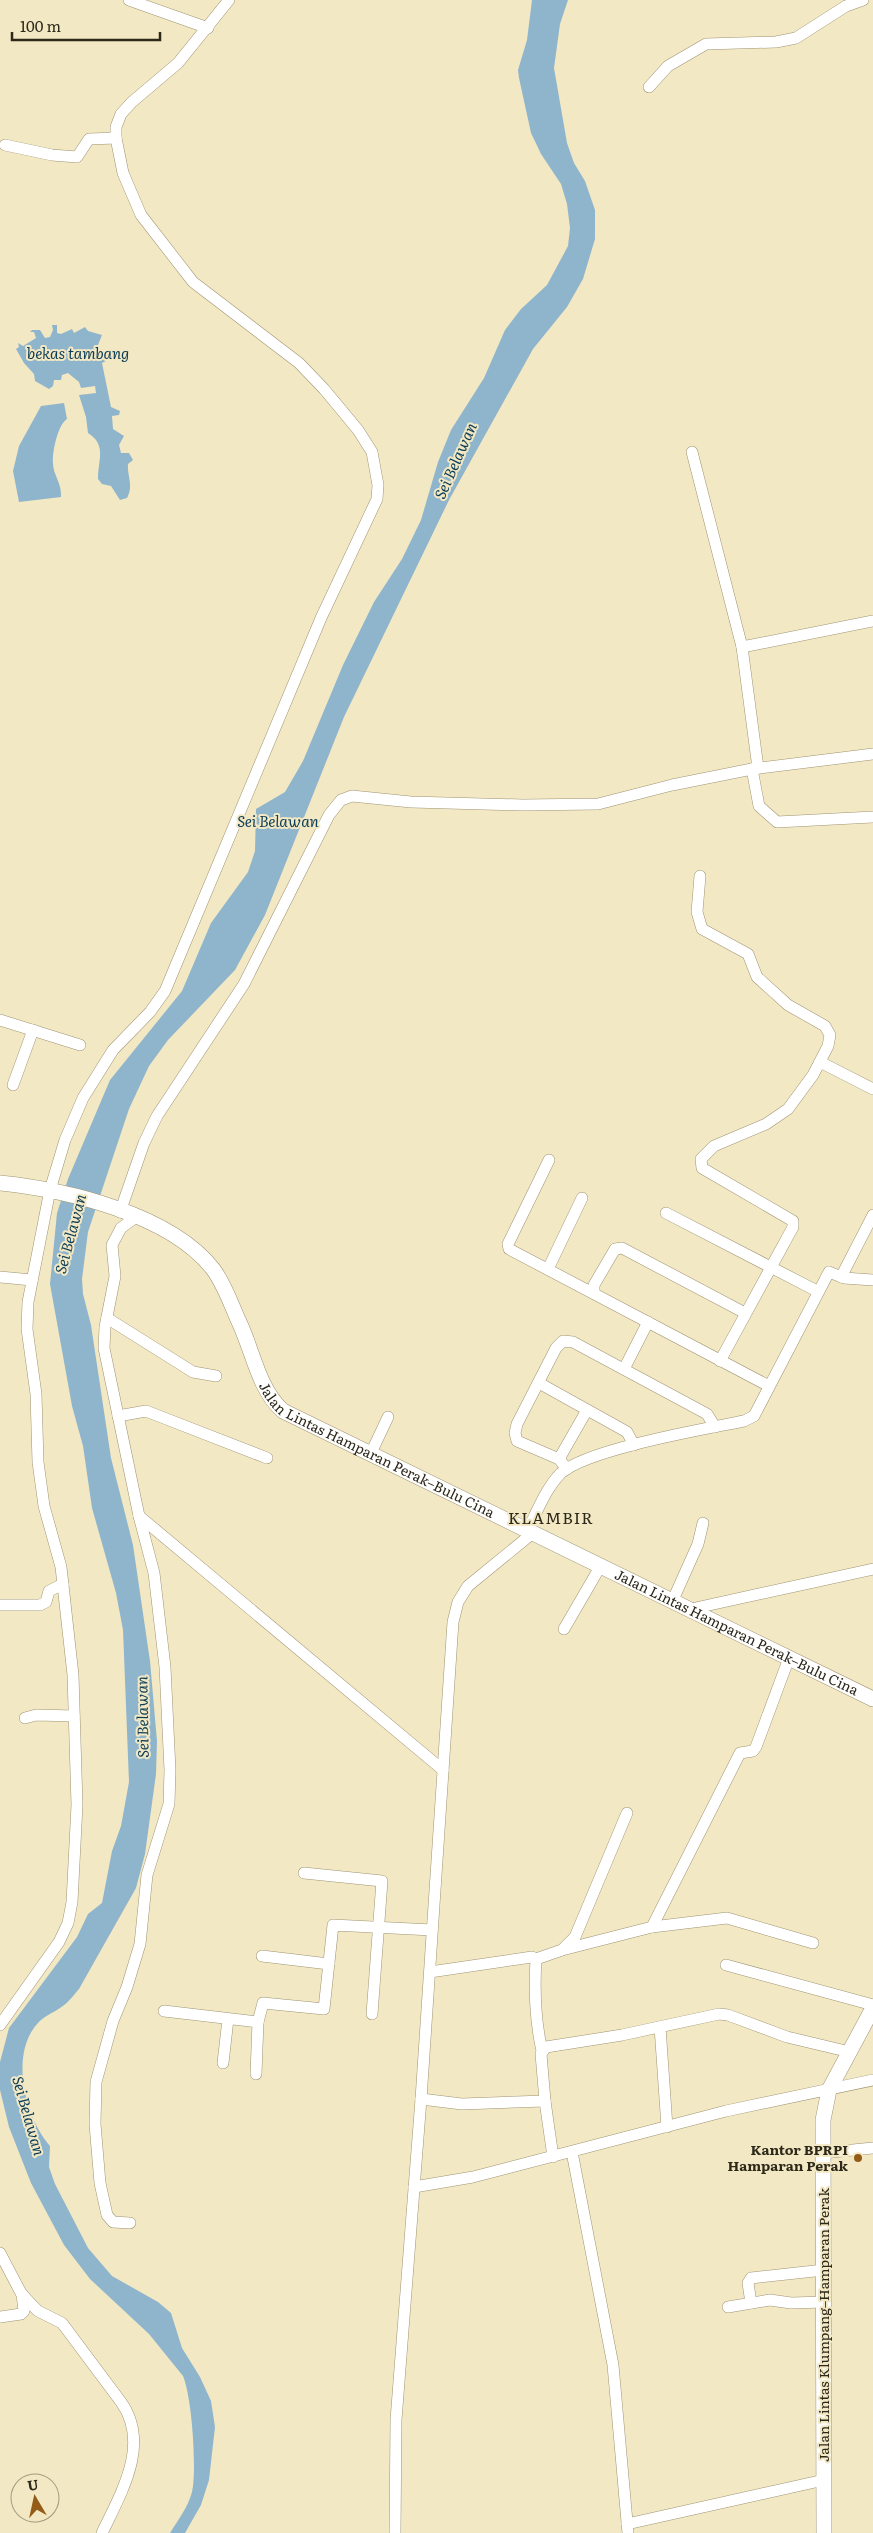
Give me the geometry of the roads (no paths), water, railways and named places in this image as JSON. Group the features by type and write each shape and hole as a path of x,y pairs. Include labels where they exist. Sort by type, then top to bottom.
{"main road":[{"path":"0,1182 52,1190"},
{"name":"Jalan Lintas Hamparan Perak–Bulu Cina","path":"52,1190 116,1210 177,1238 213,1270 242,1330 266,1389 283,1411 531,1530 600,1567 672,1602 691,1609 873,1699"},
{"name":"Jalan Lintas Klumpang–Hamparan Perak","path":"824,2533 823,2120 829,2090 873,2006"}],"street":[{"path":"128,0 208,28"},
{"path":"0,2025 59,1942 70,1918 77,1805 73,1675 63,1584 57,1551 44,1506 38,1462 36,1394 26,1322 32,1280 52,1190 65,1140 83,1098 113,1050 150,1012 165,991 321,618 377,499 378,485 369,445 324,388 282,349 203,291 156,237 140,215 123,173 116,138 116,126 121,114 132,102 178,63 229,0"},
{"path":"648,87 668,66 706,44 776,42 796,38 846,6 863,0"},
{"path":"5,145 52,155 77,157 89,139 116,138"},
{"path":"692,452 742,647 759,806 778,822 873,817"},
{"path":"742,647 873,621"},
{"path":"116,1210 157,1116 244,984 329,815 341,800 352,796 430,802 598,804 672,785 755,769 873,754"},
{"path":"700,876 697,912 702,929 748,954 757,977 788,1005 826,1026 830,1035 828,1046 820,1062 802,1093 788,1109 766,1124 714,1146 704,1154 700,1162 702,1168 793,1221 793,1227 720,1361"},
{"path":"0,1020 80,1046"},
{"path":"13,1085 33,1030"},
{"path":"820,1062 873,1089"},
{"path":"550,1160 508,1247 769,1386"},
{"path":"548,1268 582,1198"},
{"path":"666,1213 817,1291"},
{"path":"841,1277 873,1215"},
{"path":"130,2223 113,2222 107,2215 100,2183 94,2101 102,2056 112,2021 134,1968 141,1934 146,1875 169,1804 167,1697 161,1614 154,1573 139,1516 104,1348 107,1318 115,1276 112,1245 121,1228 136,1218"},
{"path":"594,1292 594,1285 615,1249 622,1248 745,1312"},
{"path":"395,2533 396,2420 421,2099 453,1622 458,1602 474,1580 531,1530 552,1484 567,1469 634,1445 744,1421 754,1416 828,1272 841,1277 873,1280"},
{"path":"0,1277 32,1280"},
{"path":"107,1318 193,1372 216,1376"},
{"path":"624,1369 648,1322"},
{"path":"567,1469 559,1459 517,1441 516,1437 517,1424 556,1348 563,1340 573,1342 707,1414 712,1418 715,1427"},
{"path":"539,1383 627,1432 634,1445"},
{"path":"559,1459 587,1410"},
{"path":"118,1416 146,1411 267,1458"},
{"path":"371,1453 388,1417"},
{"path":"139,1516 443,1770"},
{"path":"672,1602 698,1544 703,1524"},
{"path":"564,1629 600,1567"},
{"path":"691,1609 873,1569"},
{"path":"0,1605 40,1606 46,1602 49,1591 63,1584"},
{"path":"652,1927 740,1753 755,1750 789,1658"},
{"path":"25,1718 36,1715 74,1716"},
{"path":"562,1950 578,1932 627,1813"},
{"path":"304,1873 382,1880 380,1927 372,2014"},
{"path":"430,1972 532,1957 536,1959 562,1950 652,1927 727,1918 813,1943"},
{"path":"256,2074 258,2022 263,2003 325,2009 333,1925 432,1930"},
{"path":"262,1956 329,1964"},
{"path":"536,1959 534,1998 536,2027 542,2051 545,2101 553,2157"},
{"path":"726,1965 873,2006"},
{"path":"164,2011 258,2022"},
{"path":"542,2051 546,2047 723,2014 787,2037 850,2052"},
{"path":"223,2063 228,2019"},
{"path":"660,2027 667,2127"},
{"path":"414,2187 472,2177 726,2111 873,2080"},
{"path":"421,2099 462,2104 545,2101"},
{"path":"824,2153 873,2148"},
{"path":"572,2152 613,2365 627,2528 824,2480"},
{"path":"0,2253 21,2293 38,2311 55,2318 65,2328 129,2415 134,2436 132,2465 102,2533"},
{"path":"751,2303 748,2283 751,2278 824,2270"},
{"path":"0,2317 21,2314 24,2311 21,2293"},
{"path":"728,2307 770,2300 791,2303 824,2302"}],"water":[{"name":"Sei Belawan","path":"532,0 568,0 560,24 554,68 567,143 574,163 585,181 595,210 595,239 583,279 567,307 533,349 449,500 344,717 265,915 235,970 168,1040 149,1066 129,1109 88,1232 82,1279 83,1294 91,1325 111,1458 133,1545 150,1661 157,1741 156,1774 145,1854 136,1888 79,1989 66,2004 40,2021 29,2036 24,2051 22,2068 28,2103 41,2134 50,2146 49,2167 55,2184 88,2248 112,2276 158,2302 171,2313 182,2348 200,2377 211,2401 215,2427 209,2480 201,2505 185,2533 170,2533 188,2503 193,2482 194,2451 191,2416 183,2376 149,2334 90,2279 64,2245 31,2183 9,2127 0,2090 0,2062 9,2028 77,1937 88,1914 102,1903 112,1851 121,1826 129,1782 123,1630 116,1593 92,1508 83,1446 72,1406 50,1284 57,1213 68,1179 110,1080 182,991 211,923 248,872 255,851 256,809 285,792 303,761 343,665 374,602 402,559 421,520 438,462 451,430 484,378 505,330 521,309 547,285 568,246 570,228 567,204 561,184 541,154 531,133 519,78 518,70 527,40"},
{"name":"bekas tambang","path":"52,325 57,325 57,333 61,334 72,329 74,333 85,327 88,331 102,335 98,345 100,351 106,354 106,361 102,363 111,407 120,411 119,415 112,416 113,429 124,436 119,445 121,453 129,453 133,460 128,464 130,489 127,498 120,500 111,486 102,484 98,479 100,448 94,438 88,433 86,417 79,395 96,393 95,386 81,388 79,382 68,373 62,375 61,380 54,380 53,386 49,389 35,381 34,374 24,363 16,349 19,347 18,343 23,346 36,338 34,332 30,332 32,330 40,330 45,338 50,337 53,330"},
{"name":"bekas tambang","path":"64,403 67,419 58,432 53,458 53,467 60,487 61,497 19,502 13,471 19,446 41,406"}],"place":[{"name":"Kantor BPRPI Hamparan Perak","path":"858,2158"}],"district":[{"name":"KLAMBIR","path":"551,1518"}]}
